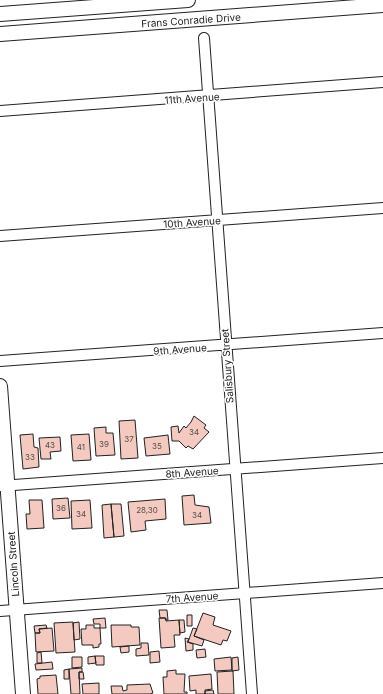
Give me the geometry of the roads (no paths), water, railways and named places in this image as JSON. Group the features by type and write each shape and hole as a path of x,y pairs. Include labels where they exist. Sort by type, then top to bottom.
{"main road":[{"name":"Frans Conradie Drive","path":"0,14 188,0"},
{"name":"Frans Conradie Drive","path":"0,34 383,5"},
{"name":"Lincoln Street","path":"0,386 4,486 23,694"}],"street":[{"name":"Salisbury Street","path":"204,38 216,220 252,694"},
{"name":"11th Avenue","path":"0,111 383,82"},
{"name":"10th Avenue","path":"0,236 383,208"},
{"name":"9th Avenue","path":"0,360 383,333"},
{"name":"8th Avenue","path":"4,486 383,458"},
{"name":"7th Avenue","path":"0,611 383,583"}]}
